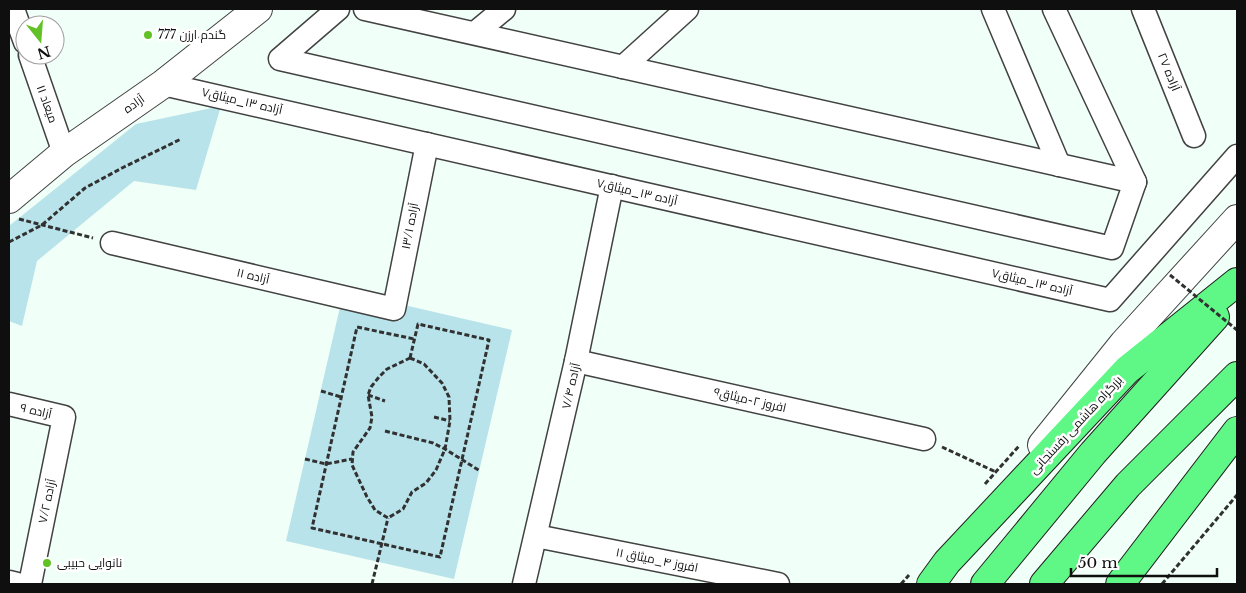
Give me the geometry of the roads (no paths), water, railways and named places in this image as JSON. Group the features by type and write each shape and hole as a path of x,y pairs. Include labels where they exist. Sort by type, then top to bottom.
{"highway":[{"name":"بزرگراه هاشمی رفسنجانی","path":"930,584 947,562 1128,370 1237,282"},
{"path":"985,584 1093,453 1237,292"},
{"path":"1044,584 1128,485 1237,376"},
{"path":"1120,584 1237,431"}],"street":[{"name":"آزاده","path":"13,209 64,153 164,84 258,9"},
{"path":"338,9 280,59 1112,248 1135,182 1054,9"},
{"path":"365,9 437,16 476,34 1135,182"},
{"path":"476,34 504,9"},
{"path":"623,67 687,9"},
{"path":"993,9 1059,165"},
{"name":"آزاده ۲۷","path":"1143,9 1194,136"},
{"name":"میعاد ۱۱","path":"33,65 64,153"},
{"name":"آزاده ۱۳_میثاق۷","path":"164,84 1110,300 1237,156"},
{"name":"آزاده ۱۳/۱","path":"394,309 427,144"},
{"name":"آزاده ۷/۴","path":"524,584 576,361 612,186"},
{"path":"947,562 1124,343 1237,219"},
{"name":"آزاده ۱۱","path":"112,243 394,309"},
{"name":"افروز ۲-میثاق۹","path":"576,361 924,439"},
{"name":"آزاده ۹","path":"9,404 64,418"},
{"name":"آزاده ۷/۲","path":"30,584 64,418"},
{"name":"افروز ۴_میثاق ۱۱","path":"536,536 778,584"},
{"path":"9,582 17,584"}],"place":[{"name":"گندم ارزن 777","path":"148,35"},
{"name":"نانوایی حبیبی","path":"47,563"}]}
